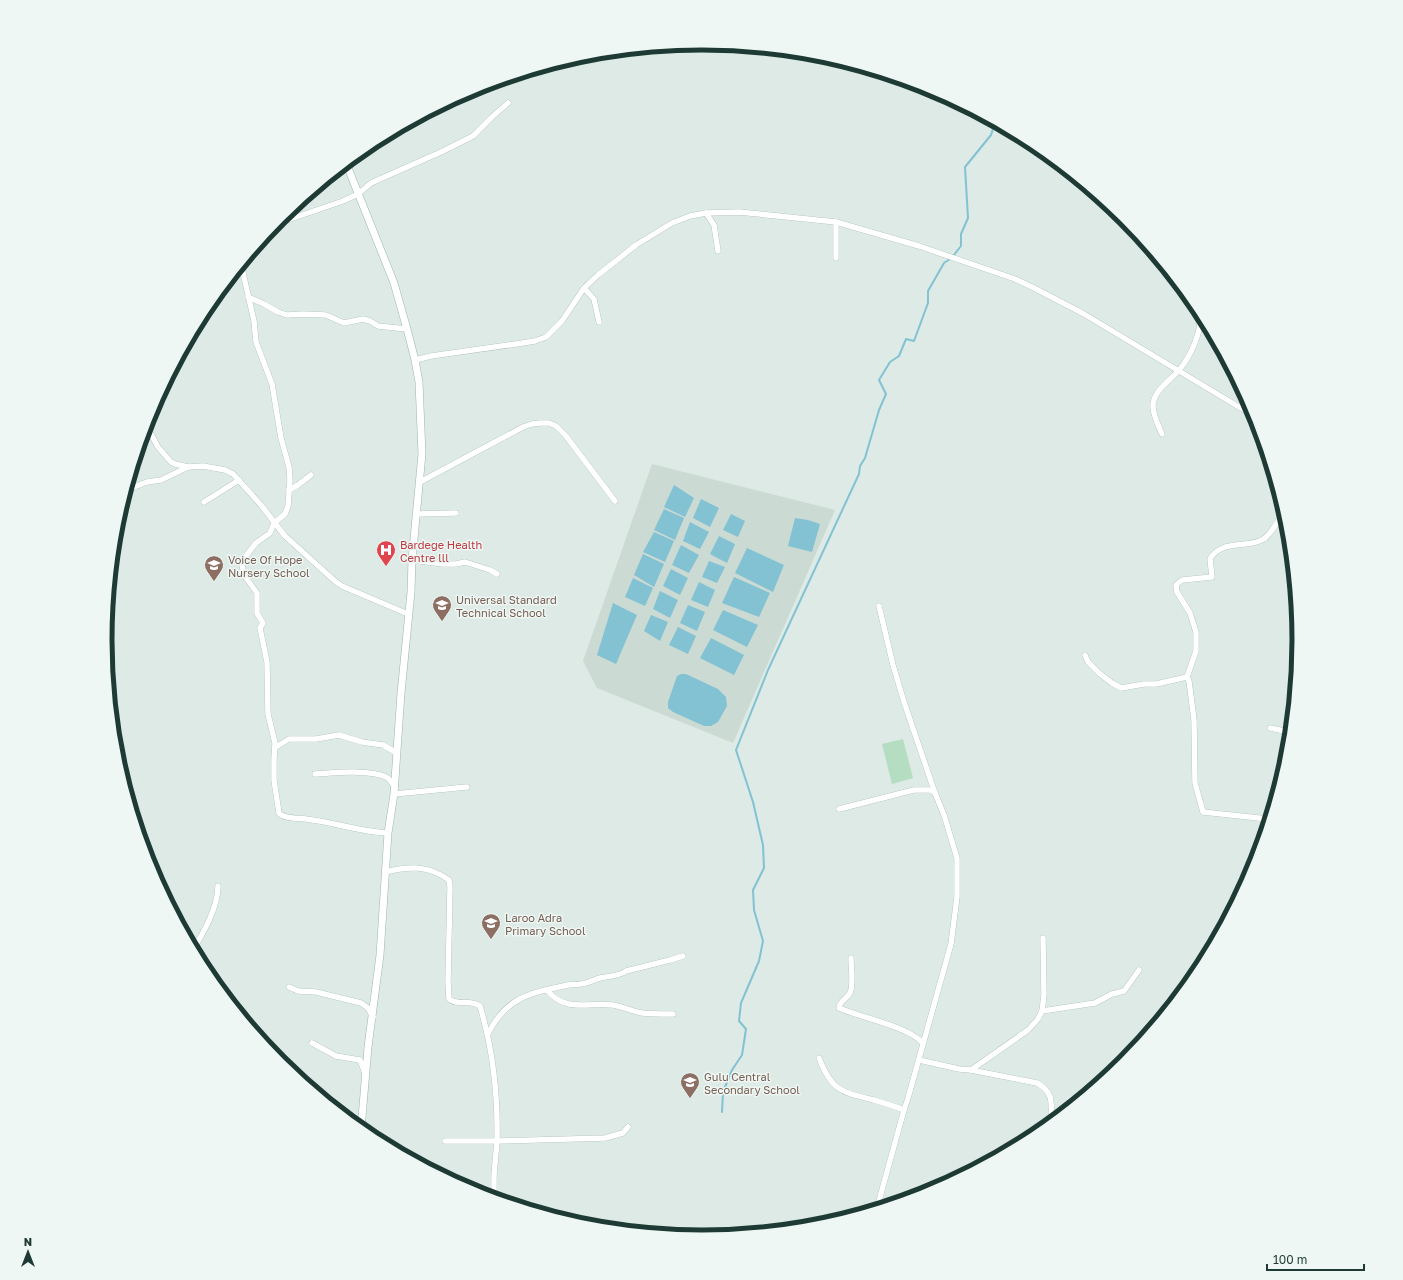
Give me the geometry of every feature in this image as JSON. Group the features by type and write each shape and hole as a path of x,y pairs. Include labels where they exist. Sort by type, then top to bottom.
{"street":[{"path":"286,221 326,208 358,194 371,183 473,136 508,103"},
{"path":"348,168 394,283 407,329 419,382 422,448 396,753 394,794 388,834 380,955 368,1047 362,1122"},
{"path":"415,360 431,356 535,341 546,337 562,321 584,288 636,245 656,232 672,223 690,216 706,213 739,212 836,222 864,229 962,260 1021,282 1084,314 1246,411"},
{"path":"706,213 714,225 718,251"},
{"path":"836,222 836,258"},
{"path":"242,270 254,320 256,342 272,384 281,438 289,467 290,480 288,506 285,514 274,523 271,531 252,548 243,560 242,565 244,575 257,593 257,613 263,623 260,628 267,662 268,714 276,747 274,758 274,780 278,810 280,816 322,821 373,833 388,834"},
{"path":"584,288 594,299 599,322"},
{"path":"248,297 287,315 326,315 344,323 363,319 378,326 407,329"},
{"path":"1162,434 1156,420 1153,406 1154,401 1166,383 1179,370 1195,342 1200,325"},
{"path":"420,482 523,427 532,424 550,423 556,426 566,436 614,501"},
{"path":"150,432 158,447 171,462 181,466 203,466 224,470 232,474 239,480 285,536 336,582 408,614"},
{"path":"132,489 147,482 161,480 188,467"},
{"path":"289,490 298,486 311,475"},
{"path":"204,502 239,480"},
{"path":"416,514 456,513"},
{"path":"1263,819 1203,812 1195,783 1194,720 1187,677 1196,651 1196,632 1190,613 1177,592 1176,585 1182,580 1212,577 1210,559 1216,551 1222,548 1246,544 1265,538 1279,520"},
{"path":"412,560 443,564 456,564 464,562 490,570 497,574"},
{"path":"878,1203 934,1010 951,944 957,897 957,858 944,816 904,702 879,606"},
{"path":"1084,655 1088,662 1099,673 1112,683 1122,688 1144,684 1156,684 1187,677"},
{"path":"1270,728 1284,731"},
{"path":"276,747 289,739 316,739 339,735 362,742 383,745 396,753"},
{"path":"315,774 356,772 369,773 387,777 394,786"},
{"path":"394,794 467,787"},
{"path":"839,809 914,790 930,790 935,793"},
{"path":"385,872 405,867 421,868 449,880 449,999 453,1001 474,1003 480,1006 488,1034 498,1114 494,1192"},
{"path":"196,943 214,910 218,886"},
{"path":"971,1070 1028,1030 1038,1019 1042,1011 1044,995 1043,938"},
{"path":"488,1034 498,1016 516,1000 547,990 587,983 593,979 611,975 621,975 626,971 683,956"},
{"path":"850,958 850,992 840,1004 839,1008 904,1031 920,1040 923,1044"},
{"path":"1042,1011 1095,1003 1112,994 1124,990 1140,970"},
{"path":"289,987 298,991 316,992 361,1002 368,1008 373,1017"},
{"path":"547,990 556,1000 568,1004 588,1006 620,1006 641,1013 673,1014"},
{"path":"312,1043 336,1056 360,1060 366,1076"},
{"path":"819,1058 823,1070 829,1080 840,1090 904,1110"},
{"path":"919,1060 1037,1083 1047,1090 1051,1098 1051,1115"},
{"path":"445,1141 605,1138 622,1133 628,1127"}],"shaded area":[{"path":"652,464 835,510 733,743 597,688 583,661"}],"green space":[{"path":"903,739 913,778 892,784 882,744"}],"water":[{"path":"674,485 694,498 685,517 664,507"},
{"path":"701,499 719,508 710,527 693,518"},
{"path":"664,509 684,518 675,540 654,530"},
{"path":"731,514 745,521 738,537 723,530"},
{"path":"795,518 820,524 812,552 788,546"},
{"path":"690,522 709,532 700,549 683,541"},
{"path":"654,532 674,541 665,562 643,552"},
{"path":"719,536 735,544 727,563 710,554"},
{"path":"681,545 699,555 689,573 672,565"},
{"path":"747,548 784,565 773,592 735,573"},
{"path":"643,554 664,564 654,587 634,575"},
{"path":"709,561 725,567 717,583 702,577"},
{"path":"671,569 688,578 680,595 663,586"},
{"path":"734,577 770,593 759,617 722,603"},
{"path":"633,578 653,588 645,606 625,597"},
{"path":"699,582 715,590 708,607 691,600"},
{"path":"660,591 678,600 670,618 653,609"},
{"path":"613,603 637,615 616,664 597,655"},
{"path":"688,605 705,612 697,631 680,623"},
{"path":"723,610 758,625 747,647 713,630"},
{"path":"651,615 668,622 660,641 644,631"},
{"path":"678,627 696,636 688,654 669,645"},
{"path":"711,638 744,655 734,675 700,658"},
{"path":"686,674 718,689 726,697 727,706 718,722 711,726 704,726 673,712 668,708 668,702 677,676"}],"waterway":[{"path":"953,256 961,246 961,234 968,218 965,167 991,135 993,128"},
{"path":"722,1112 723,1092 732,1070 742,1055 746,1029 739,1021 741,1003 759,961 763,941 754,910 753,890 764,868 763,845 753,802 736,750 768,670 859,474 860,466 865,458 879,410 886,394 879,380 890,362 899,356 906,339 914,341 928,303 928,291 944,263 950,259"}],"place":[{"name":"Bardege Health Centre lll","path":"386,567"},
{"name":"Voice Of Hope Nursery School","path":"214,582"},
{"name":"Universal Standard Technical School","path":"442,622"},
{"name":"Laroo Adra Primary School","path":"491,940"},
{"name":"Gulu Central Secondary School","path":"690,1099"}]}
